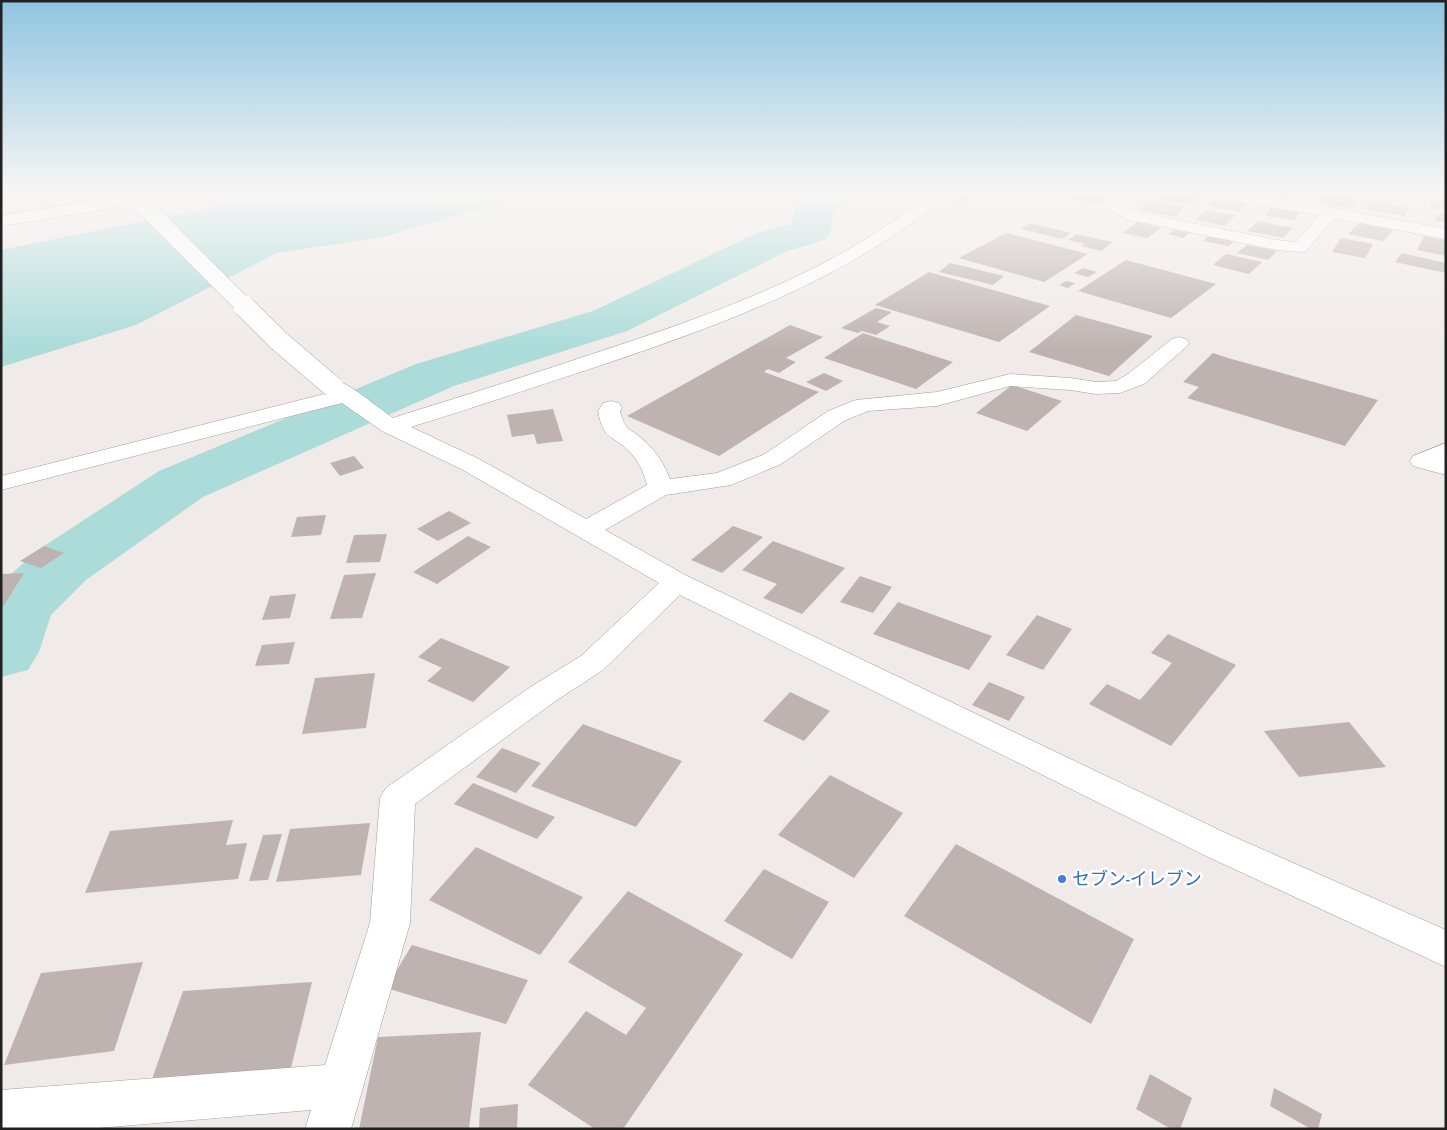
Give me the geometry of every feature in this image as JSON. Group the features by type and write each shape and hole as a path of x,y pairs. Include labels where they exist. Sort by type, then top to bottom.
{"street":[{"path":"183,245 272,334 339,391 390,426 472,465 678,582 1219,846 1446,949"},
{"path":"390,426 470,402 657,340 788,288 867,245"},
{"path":"1276,245 1300,247 1302,245"},
{"path":"585,530 660,488 722,480 765,463 836,416 864,405 937,399 1010,380 1070,384 1096,388 1120,387 1136,379 1179,343"},
{"path":"1,483 257,420 339,391"},
{"path":"611,408 609,411 610,420 617,434 637,446 657,475 660,488"},
{"path":"1446,450 1422,461 1446,468"},
{"path":"328,1129 390,923 398,798 543,694 592,663 619,640 678,582"},
{"path":"1,1113 341,1086"}],"water":[{"path":"27,245 332,245 277,253 136,325 1,367 1,250"}],"building":[{"path":"984,245 1052,245 1088,254 1044,282 959,258"},
{"path":"1084,245 1109,245 1101,251 1081,246"},
{"path":"1247,245 1277,251 1268,260 1237,253"},
{"path":"1337,245 1373,245 1365,258 1332,252"},
{"path":"1420,245 1446,245 1446,256 1417,250"},
{"path":"1402,253 1446,263 1446,273 1395,262"},
{"path":"1226,254 1262,262 1249,274 1213,265"},
{"path":"1126,260 1216,284 1171,318 1078,291"},
{"path":"950,263 1004,276 993,285 939,272"},
{"path":"1083,268 1097,272 1088,277 1074,273"},
{"path":"929,272 1050,306 999,342 875,305"},
{"path":"1066,281 1075,283 1068,288 1059,285"},
{"path":"876,308 892,312 877,322 890,326 876,335 862,331 858,333 841,328"},
{"path":"1076,315 1153,336 1109,376 1029,352"},
{"path":"790,325 823,337 786,358 796,362 779,373 768,369 764,372 819,392 719,456 627,416"},
{"path":"863,333 953,362 916,389 824,358"},
{"path":"1213,353 1378,400 1345,446 1187,398 1199,387 1183,382"},
{"path":"824,373 843,381 826,391 806,382"},
{"path":"1012,385 1062,401 1027,431 976,413"},
{"path":"553,409 563,441 537,444 534,434 512,437 507,415"},
{"path":"354,456 364,468 340,476 330,463"},
{"path":"449,511 471,523 438,541 417,529"},
{"path":"326,515 321,535 291,537 297,517"},
{"path":"733,526 763,537 722,573 691,560"},
{"path":"387,534 380,562 346,563 354,535"},
{"path":"468,536 491,547 437,584 413,572"},
{"path":"773,541 845,568 802,614 763,598 777,584 742,570"},
{"path":"44,546 64,553 41,568 20,561"},
{"path":"24,573 3,607 1,607 1,574"},
{"path":"376,573 362,618 330,619 344,575"},
{"path":"860,576 892,587 873,613 840,602"},
{"path":"296,594 290,618 262,620 270,596"},
{"path":"898,602 992,636 969,670 873,634"},
{"path":"1037,615 1072,629 1043,670 1006,655"},
{"path":"1168,634 1236,665 1171,746 1089,704 1107,684 1140,700 1172,663 1151,653"},
{"path":"441,638 510,667 473,702 427,681 442,668 418,657"},
{"path":"295,642 289,664 255,666 262,645"},
{"path":"375,673 366,728 302,734 315,678"},
{"path":"989,682 1025,697 1009,721 972,705"},
{"path":"790,692 830,711 804,741 763,721"},
{"path":"1349,722 1386,767 1299,777 1264,731"},
{"path":"583,724 682,761 636,827 531,786"},
{"path":"502,748 541,763 516,793 476,777"},
{"path":"830,775 903,813 854,878 778,835"},
{"path":"473,783 555,817 537,839 454,804"},
{"path":"233,820 226,845 247,843 238,879 85,893 110,831"},
{"path":"370,823 361,875 276,882 290,829"},
{"path":"282,834 268,880 249,881 263,835"},
{"path":"956,844 1134,939 1091,1024 904,916"},
{"path":"476,847 583,897 540,955 429,900"},
{"path":"764,869 829,902 792,959 724,921"},
{"path":"628,891 743,954 623,1129 595,1129 528,1085 586,1011 626,1035 646,1008 568,962"},
{"path":"412,945 528,980 506,1024 386,988"},
{"path":"143,962 114,1051 4,1065 41,973"},
{"path":"312,982 290,1072 151,1082 183,991"},
{"path":"481,1032 469,1129 359,1129 378,1037"},
{"path":"1150,1074 1192,1098 1180,1129 1171,1129 1136,1109"},
{"path":"1274,1088 1322,1114 1318,1129 1311,1129 1270,1106"},
{"path":"518,1104 517,1129 479,1129 480,1108"}],"waterway":[{"path":"1,652 18,607 62,565 181,484 435,375 610,321 766,245"}],"place":[{"name":"セブン-イレブン","path":"1062,879"}]}
